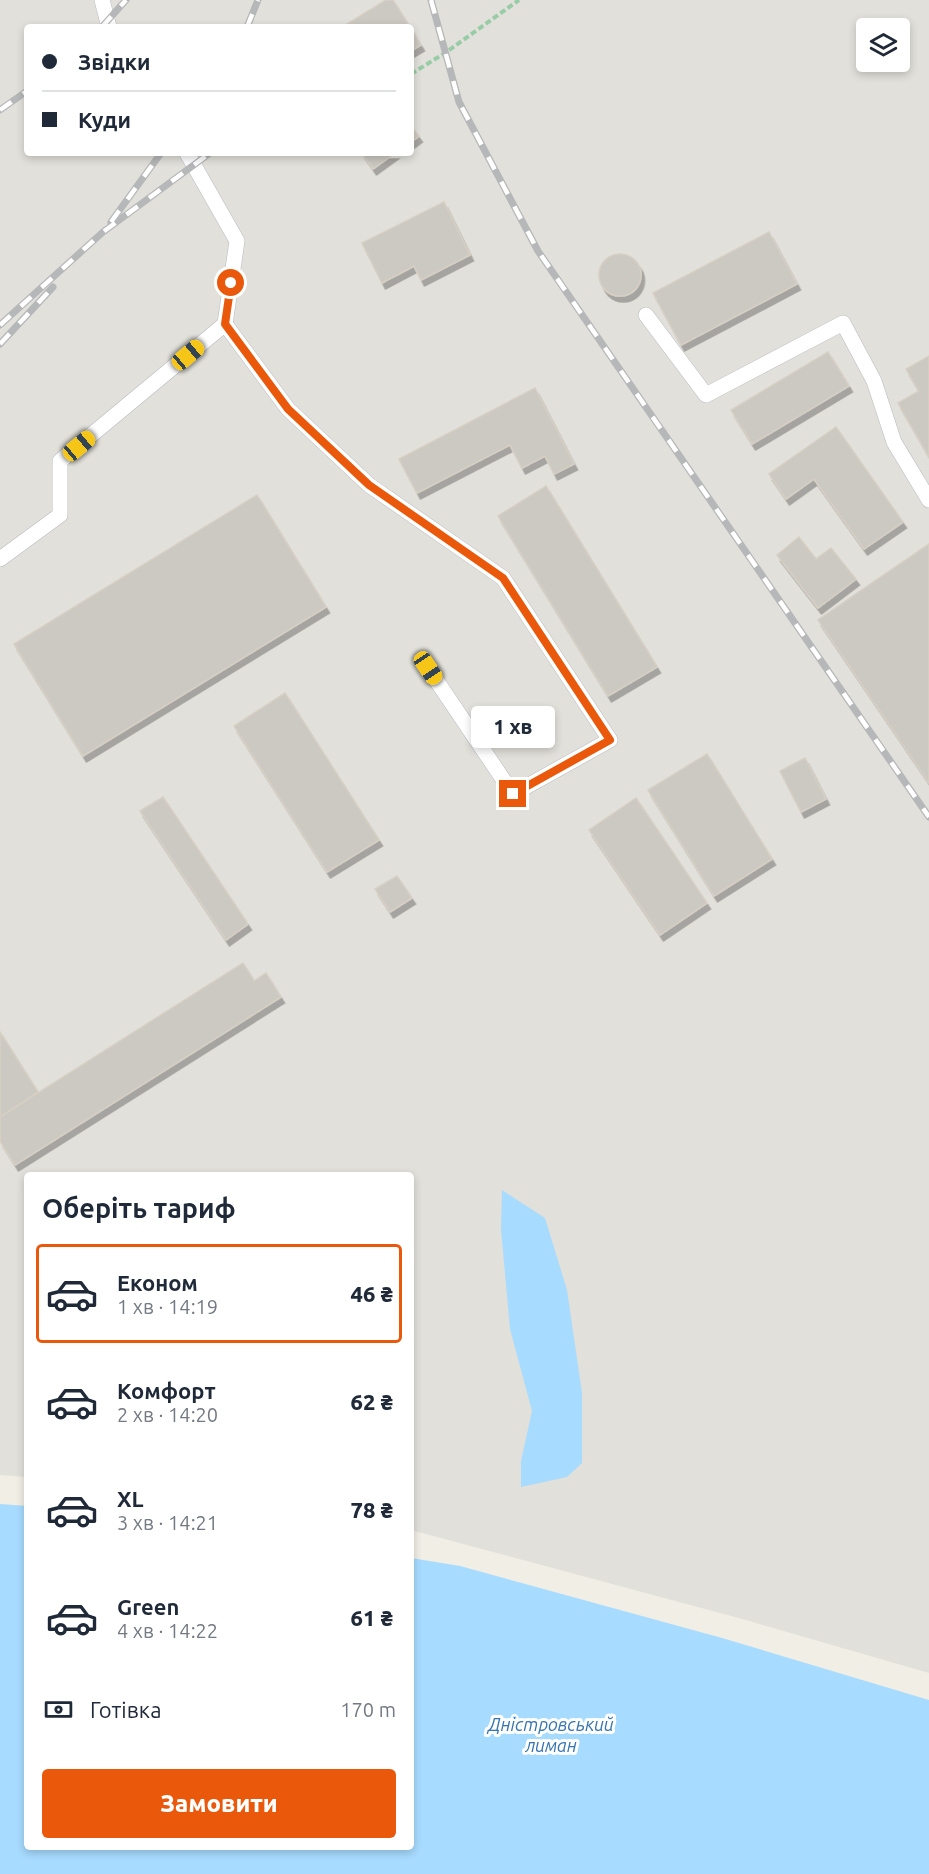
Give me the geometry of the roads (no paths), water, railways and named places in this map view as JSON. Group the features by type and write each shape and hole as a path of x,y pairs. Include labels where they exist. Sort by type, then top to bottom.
{"lane":[{"path":"102,0 108,24"},
{"path":"0,559 60,514 60,461 225,324 237,241 189,156"},
{"path":"646,315 706,395 843,323 874,381 894,442 929,500"},
{"path":"225,324 288,409 369,485 503,578 610,740 513,794 428,668"}],"water":[{"path":"502,1190 545,1218 567,1290 582,1393 582,1463 567,1477 521,1487 521,1461 532,1411 510,1329 501,1229"},
{"name":"Дністровський лиман","path":"0,1504 24,1506 24,1850 414,1850 414,1558 460,1566 722,1638 929,1700 929,1874 0,1874"}],"railway":[{"path":"105,24 126,0"},
{"path":"248,24 258,0"},
{"path":"431,0 459,102 538,251 929,817"},
{"path":"0,110 24,93"},
{"path":"111,222 159,156"},
{"path":"0,325 103,232 206,156"},
{"path":"0,344 53,287"}]}
